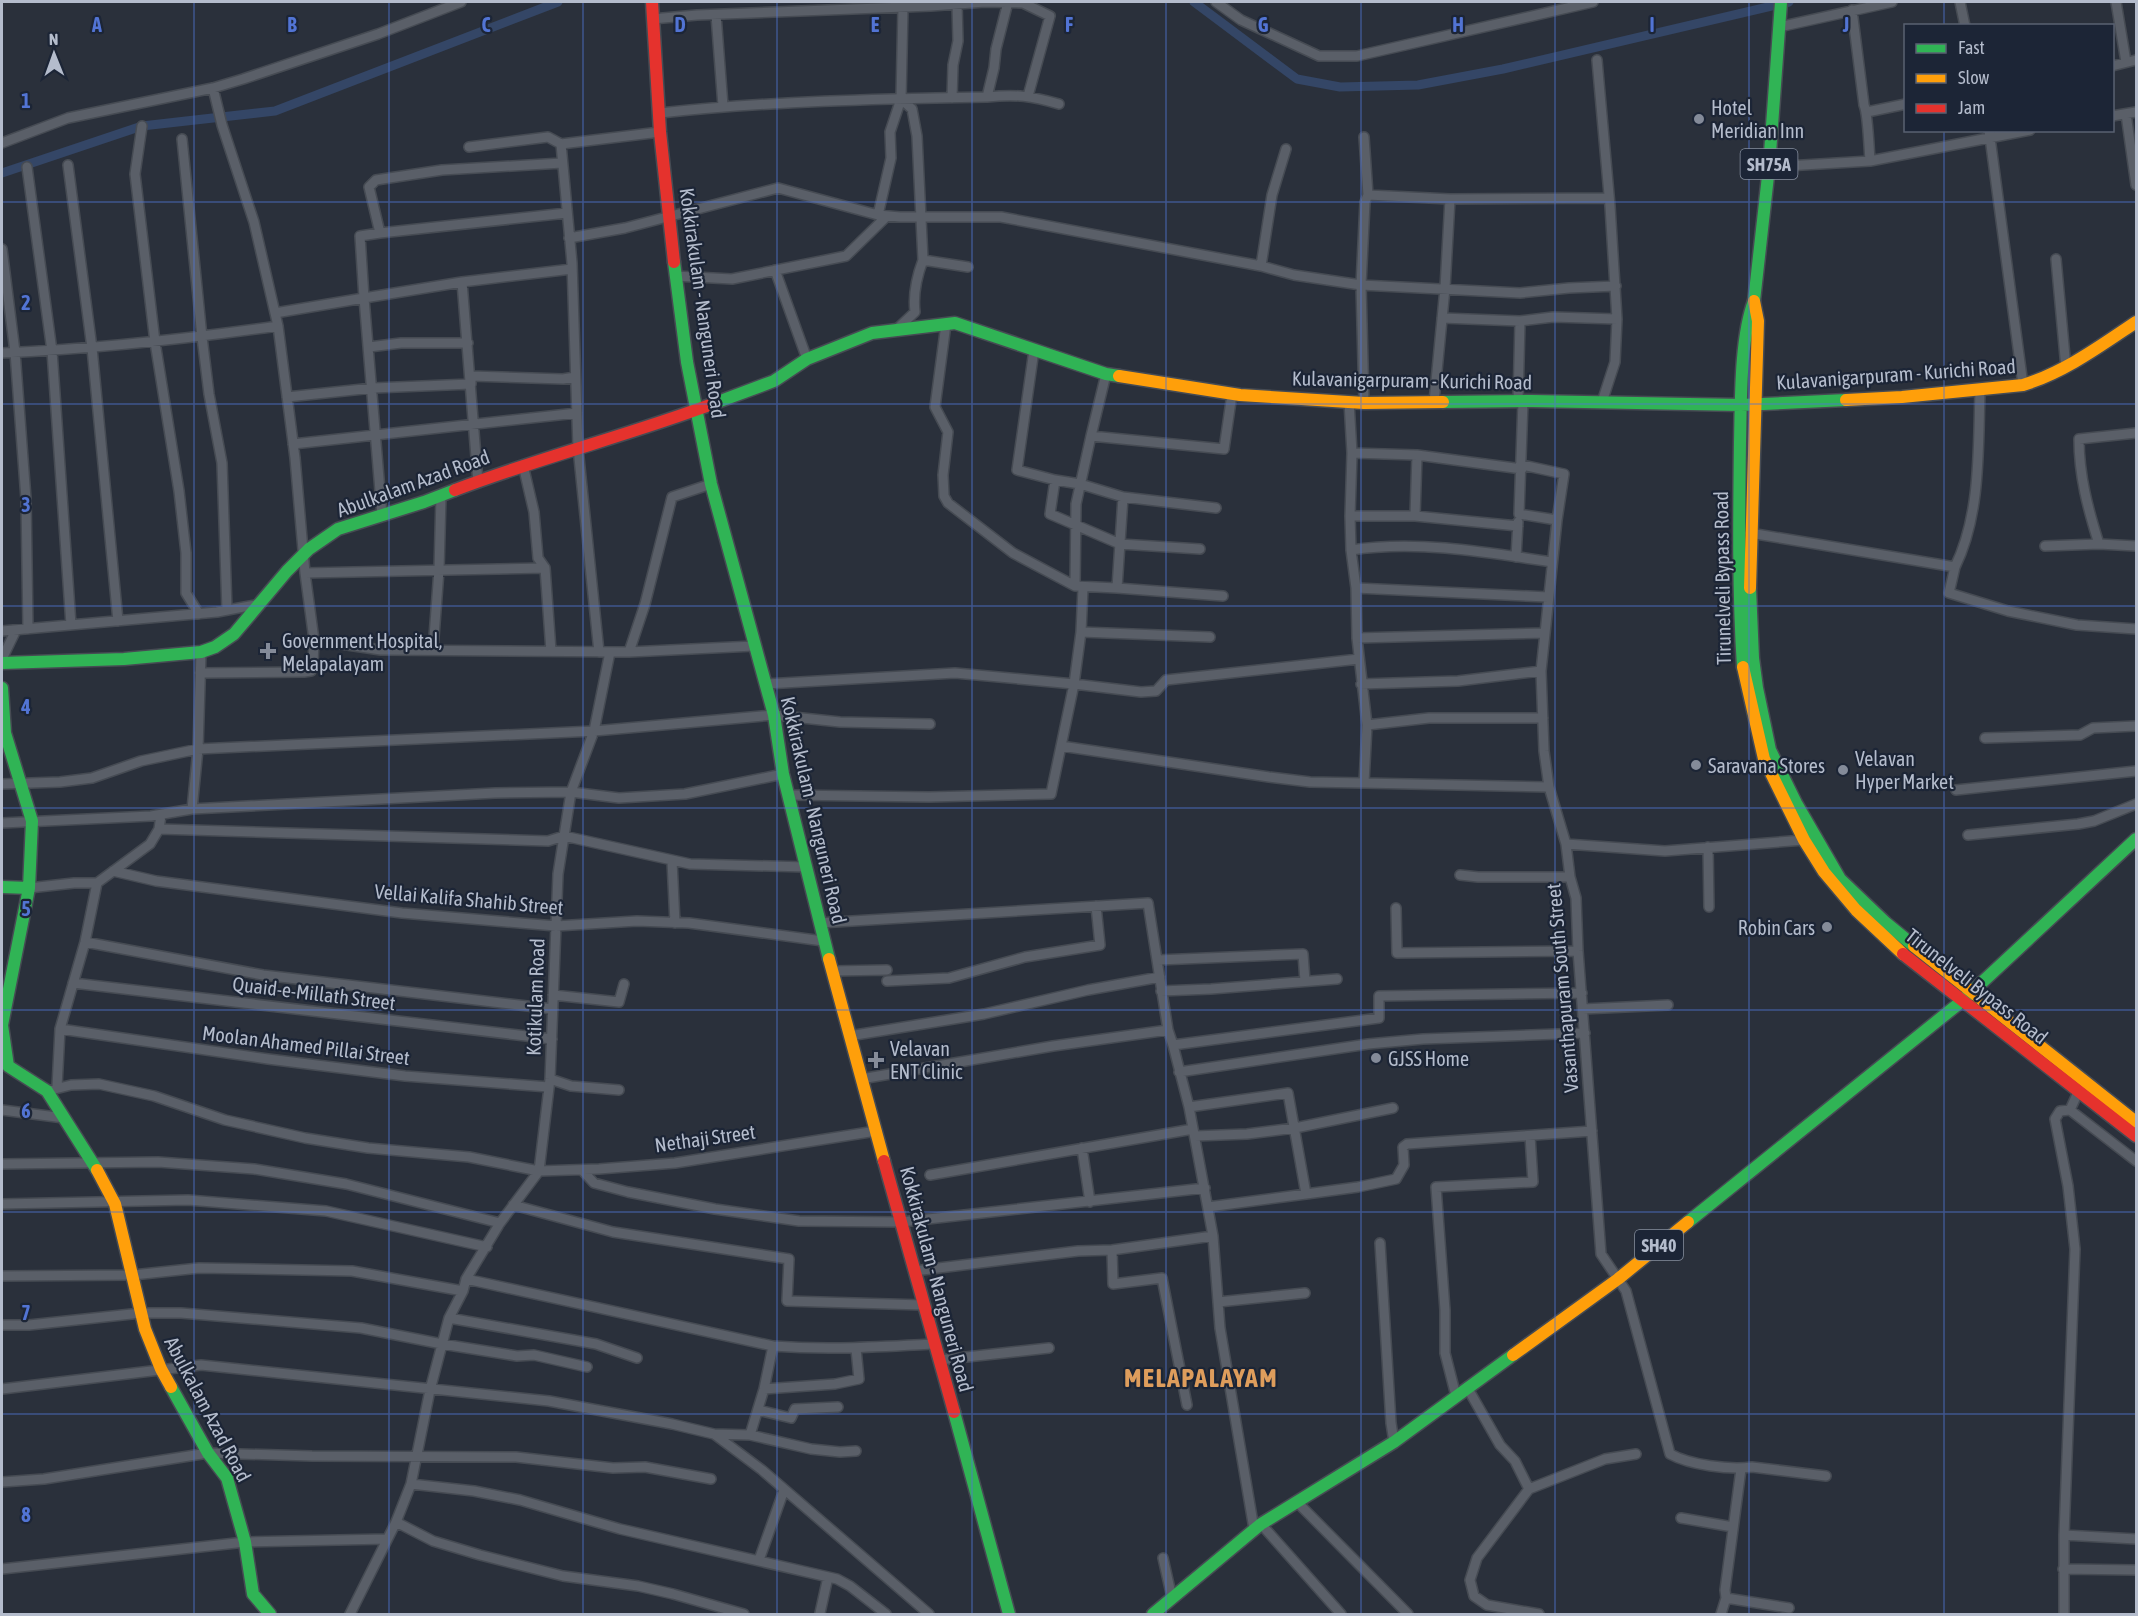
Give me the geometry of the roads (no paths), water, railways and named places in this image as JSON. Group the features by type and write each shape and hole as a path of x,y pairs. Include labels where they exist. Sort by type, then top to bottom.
{"main road":[{"name":"Kokkirakulam - Nanguneri Road","path":"651,2 660,132 675,276 687,362 711,484 774,715 783,774 823,941 1009,1614"},
{"name":"Tirunelveli Bypass Road","path":"1781,2 1769,167 1754,302 1747,319 1741,405 1739,614 1743,674 1764,759 1804,840 1824,873 1856,910 1897,949 1966,997 2136,1136"},
{"path":"1754,302 1758,321 1750,533 1752,634 1757,688 1770,750 1796,803 1840,879 1966,997 2136,1122"},
{"name":"Kulavanigarpuram - Kurichi Road","path":"697,410 774,381 807,359 872,333 955,323 1106,374 1232,394 1365,403 1520,401 1741,405 1902,397 2023,385 2066,368 2136,322"},
{"name":"Abulkalam Azad Road","path":"2,661 124,659 201,652 234,634 303,555 338,530 441,496 523,465 697,410"},
{"name":"Abulkalam Azad Road","path":"2,688 5,733 32,821 29,888 6,983 2,1025 5,1066 52,1089 64,1118 94,1164 114,1202 134,1275 145,1329 161,1370 208,1453 227,1478 245,1542 253,1594 270,1614"},
{"name":"SH40","path":"1153,1614 1258,1526 1394,1442 1618,1278 1966,997 2136,839"},
{"path":"2,887 29,888"}],"street":[{"path":"2,143 68,118 213,88 378,34 461,2"},
{"path":"652,19 985,2 1023,3 1050,15 1028,96"},
{"path":"987,97 1008,2"},
{"path":"1216,2 1241,20 1319,56 1357,56 1593,2"},
{"path":"1779,27 1893,2"},
{"path":"1960,2 1965,24"},
{"path":"2116,2 2126,62"},
{"path":"952,98 953,65 958,41 957,4"},
{"path":"675,276 732,279 846,256 883,216 891,158 890,132 901,99 903,7"},
{"path":"1852,10 1864,105 1867,112 1870,161"},
{"path":"716,15 723,106"},
{"path":"1597,60 1617,319 1615,362 1602,402"},
{"path":"2114,65 2136,60"},
{"path":"200,673 311,671 314,665 314,640 278,326 254,222 222,125 213,88"},
{"path":"660,113 723,106 833,100 987,97 1012,94 1059,104"},
{"path":"897,329 915,312 919,270 923,260 917,136 912,109 901,99"},
{"path":"1867,112 1904,104"},
{"path":"2114,116 2136,112"},
{"path":"2126,114 2136,184"},
{"path":"142,126 135,174 155,342 179,491 186,553 186,594 199,614"},
{"path":"469,147 548,137 561,144 660,132"},
{"path":"1769,167 1870,161 1990,134 2010,132"},
{"path":"1990,134 2023,385"},
{"path":"1364,137 1368,195 1365,202 1361,285 1365,403"},
{"path":"182,139 209,394 222,463 227,610"},
{"path":"561,144 572,269 578,448 598,652"},
{"path":"1261,266 1272,195 1286,149"},
{"path":"380,233 369,187 376,180 442,170 562,163"},
{"path":"68,165 92,348 118,621"},
{"path":"27,167 52,351 70,625"},
{"path":"569,238 625,228 778,188 883,216 1001,217 1261,266 1294,275 1361,285 1520,293 1616,286"},
{"path":"1368,195 1450,199 1609,198"},
{"path":"1434,402 1445,288 1450,199"},
{"path":"382,514 360,236 567,213"},
{"path":"2,249 15,352 26,499 28,629"},
{"path":"2056,259 2066,368"},
{"path":"923,260 968,267"},
{"path":"275,313 462,282 572,269"},
{"path":"775,270 807,359"},
{"path":"462,282 478,482"},
{"path":"1442,318 1520,321 1553,317 1617,319"},
{"path":"1516,557 1522,467 1520,321"},
{"path":"946,324 935,407 948,432 943,475 948,503 1013,553 1079,587 1223,596"},
{"path":"2,353 155,342 278,326"},
{"path":"369,347 401,343 468,343"},
{"path":"1034,350 1017,470 1080,484 1123,497 1216,508"},
{"path":"789,795 1051,794 1074,684 1081,632 1076,504 1106,374"},
{"path":"471,376 563,379 575,377"},
{"path":"287,397 373,388 471,384 471,376"},
{"path":"1980,391 1972,514 1966,543 1955,567 1949,593 2008,611 2077,625 2136,629"},
{"path":"1091,436 1224,449 1232,394"},
{"path":"1349,402 1352,453 1351,550 1356,588 1361,684 1367,725 1364,783"},
{"path":"293,444 577,412"},
{"path":"2099,543 2082,487 2079,439 2136,433"},
{"path":"1352,453 1417,455 1522,467"},
{"path":"1415,516 1417,455"},
{"path":"523,465 534,512 538,558 544,568 551,651"},
{"name":"Vasanthapuram South Street","path":"1522,467 1564,474 1551,562 1541,671 1544,751 1549,787 1566,844 1570,877 1576,898 1601,1254 1626,1291 1670,1454 1683,1461 1741,1469"},
{"path":"1055,480 1050,514 1077,527 1120,544 1200,549"},
{"path":"629,652 645,604 672,497 711,484"},
{"path":"433,650 439,570 441,496"},
{"path":"1117,588 1123,497"},
{"path":"1519,514 1557,520"},
{"path":"1350,516 1415,516 1518,526"},
{"path":"1750,533 1955,567"},
{"path":"2045,546 2099,543 2136,546"},
{"path":"1351,550 1374,546 1419,546 1551,562"},
{"path":"305,573 544,568"},
{"path":"1356,588 1548,597"},
{"path":"2,631 199,614 260,604"},
{"path":"2,661 15,630"},
{"path":"1081,632 1210,637"},
{"path":"1357,638 1545,633"},
{"path":"314,640 381,650 629,652 754,646"},
{"path":"192,809 198,749 201,652"},
{"name":"Kotikulam Road","path":"539,1171 550,1083 558,874 571,792 594,731 610,652"},
{"path":"766,684 955,673 1141,692 1156,691 1166,680 1359,659"},
{"path":"1361,684 1458,681 1541,671"},
{"path":"2,784 60,782 92,778 141,761 198,749 594,731 774,715 840,722 930,724"},
{"path":"1367,725 1429,718 1543,718"},
{"path":"1985,738 2080,735 2093,728 2136,726"},
{"path":"1061,746 1310,782 1549,787"},
{"path":"1956,790 2136,771"},
{"path":"2,823 161,815 192,809 472,794 571,792 619,798 685,794 783,774"},
{"path":"1968,835 2078,824 2094,821 2136,804"},
{"path":"29,888 97,883 150,844 159,829 161,815"},
{"path":"159,829 548,841 564,836 690,864 806,867"},
{"path":"1566,844 1665,851 1804,840"},
{"path":"1708,847 1709,907"},
{"path":"672,861 675,923"},
{"name":"Vellai Kalifa Shahib Street","path":"113,871 156,881 402,914 556,926 637,921 675,923 823,941"},
{"path":"1460,875 1570,877"},
{"path":"52,1089 60,1029 85,942 97,883"},
{"path":"819,923 1148,903 1168,1030 1189,1107 1205,1188 1213,1236 1218,1302 1258,1526 1338,1613"},
{"path":"887,981 949,978 1025,957 1100,945 1096,906"},
{"path":"1396,908 1397,953 1578,951"},
{"path":"85,942 263,975 553,1009"},
{"path":"1158,960 1303,954 1305,981"},
{"path":"832,971 887,970"},
{"path":"849,1036 984,1014 1088,990 1161,977"},
{"path":"1161,991 1337,979"},
{"name":"Quaid-e-Millath Street","path":"73,983 552,1039"},
{"path":"553,995 619,1002 624,984"},
{"path":"1173,1045 1379,1018 1379,996 1582,993"},
{"path":"1583,1009 1668,1005"},
{"name":"Moolan Ahamed Pillai Street","path":"60,1029 405,1076 550,1083 619,1090"},
{"path":"861,1079 1053,1046 1168,1030"},
{"path":"1179,1072 1368,1044 1585,1033"},
{"name":"Nethaji Street","path":"52,1089 99,1084 154,1096 225,1120 305,1138 368,1148 469,1157 539,1171 675,1163 876,1131"},
{"path":"2070,1110 2079,1090"},
{"path":"1189,1107 1288,1093 1306,1194"},
{"path":"930,1175 1082,1148 1194,1132 1247,1134 1295,1128 1393,1108"},
{"path":"2,1110 64,1118"},
{"path":"2064,1614 2064,1535 2075,1249 2068,1186 2055,1119 2060,1111 2070,1110 2136,1161"},
{"path":"1208,1207 1396,1179 1404,1165 1403,1147 1407,1144 1592,1131"},
{"path":"1456,1396 1445,1353 1445,1310 1436,1188 1533,1182 1530,1136"},
{"path":"1082,1148 1090,1202"},
{"path":"2,1164 158,1162 254,1169 346,1184 500,1223"},
{"path":"582,1170 594,1183 715,1209 799,1221 901,1222 1205,1188"},
{"path":"350,1614 396,1522 411,1484 430,1390 449,1318 464,1291 466,1279 500,1223 539,1171"},
{"path":"2,1204 188,1200 326,1211 487,1247"},
{"path":"513,1205 613,1232 789,1259 787,1301 924,1305"},
{"path":"914,1270 1078,1251 1112,1250 1213,1236"},
{"path":"1380,1243 1390,1423 1394,1442"},
{"path":"1112,1250 1113,1284 1162,1278 1187,1405"},
{"path":"2,1276 134,1275 199,1268 352,1271 464,1291"},
{"path":"466,1279 773,1346 856,1349 934,1344"},
{"path":"1218,1302 1305,1293"},
{"path":"2,1325 28,1325 141,1313 181,1313 361,1328 517,1356 534,1355 587,1367"},
{"path":"449,1318 596,1344 637,1358"},
{"path":"750,1435 764,1389 773,1346"},
{"path":"939,1360 1049,1348"},
{"path":"764,1389 835,1384 859,1379 856,1349"},
{"path":"2,1389 201,1365 549,1401 714,1434 750,1435 811,1449 855,1451"},
{"path":"1467,1387 1500,1445 1515,1461 1529,1489"},
{"path":"758,1410 791,1418 795,1409 838,1407"},
{"path":"714,1434 762,1470 928,1614"},
{"path":"2,1482 44,1479 208,1453 516,1457 613,1468 645,1467 711,1479"},
{"path":"1539,1614 1487,1605 1474,1596 1470,1580 1477,1558 1529,1489 1605,1459 1636,1454"},
{"path":"1721,1614 1726,1598 1725,1590 1741,1469 1752,1467 1826,1476"},
{"path":"411,1484 474,1491 520,1500 620,1529 837,1579 850,1586 886,1614"},
{"path":"759,1560 784,1490"},
{"path":"1296,1501 1408,1614"},
{"path":"1681,1518 1733,1527"},
{"path":"396,1522 433,1541 480,1555 563,1576 638,1586 739,1614"},
{"path":"2064,1535 2136,1539"},
{"path":"2,1569 245,1542 387,1539"},
{"path":"1163,1558 1172,1598"},
{"path":"2063,1569 2136,1570"},
{"path":"821,1614 828,1577"},
{"path":"1726,1598 1788,1608"}],"waterway":[{"path":"2,173 142,126 275,111 558,2"},
{"path":"1194,2 1297,79 1340,87 1418,85 1503,69 1789,2"}],"place":[{"name":"Hotel Meridian Inn","path":"1699,119"},
{"name":"Government Hospital, Melapalayam","path":"268,651"},
{"name":"Saravana Stores","path":"1696,765"},
{"name":"Velavan Hyper Market","path":"1843,770"},
{"name":"Robin Cars","path":"1827,927"},
{"name":"GJSS Home","path":"1376,1058"},
{"name":"Velavan ENT Clinic","path":"876,1060"}],"district":[{"name":"MELAPALAYAM","path":"1201,1378"}]}
